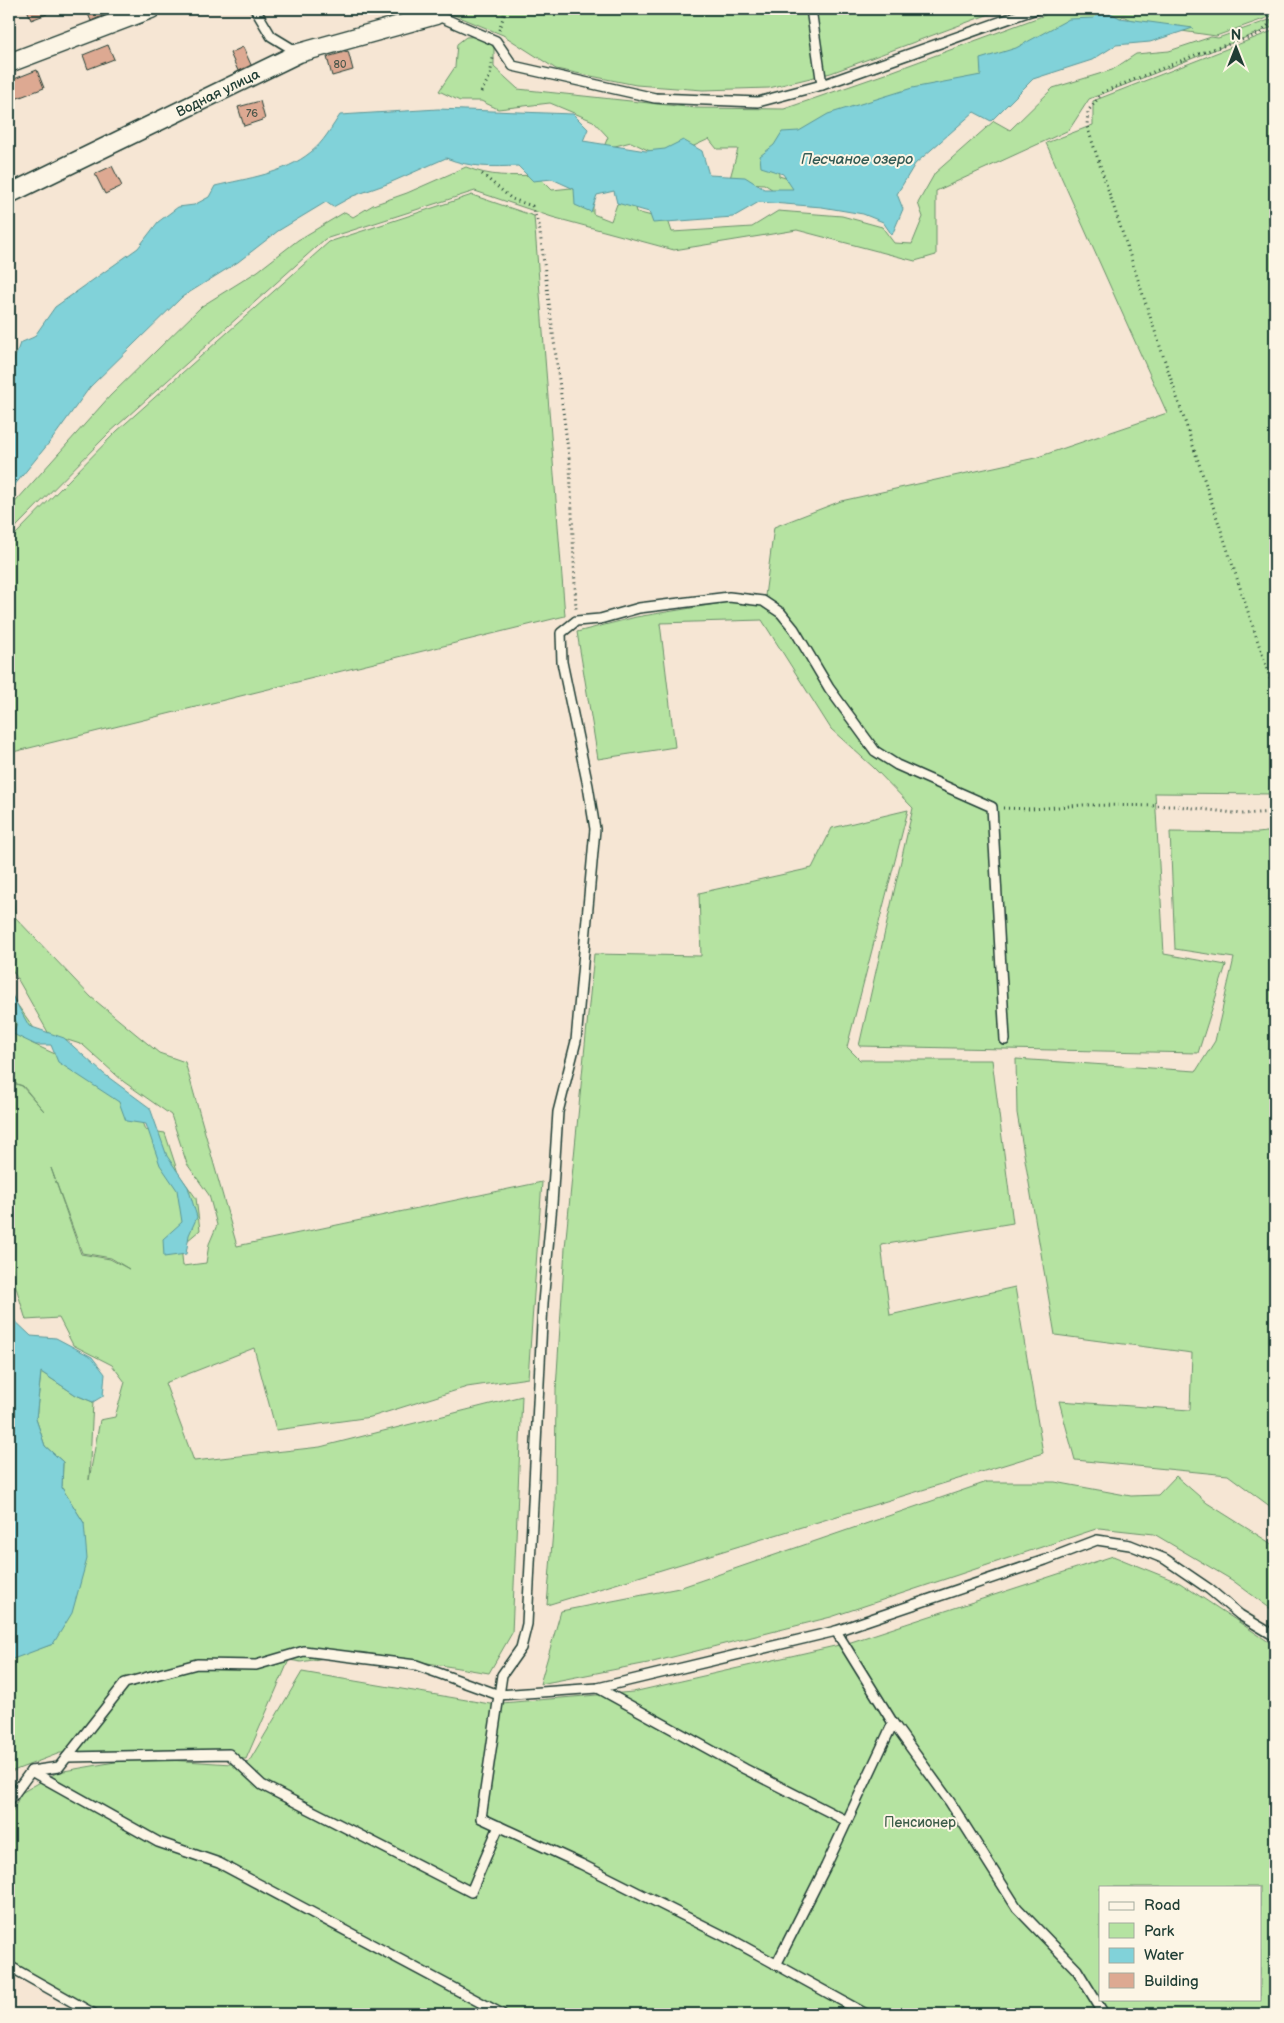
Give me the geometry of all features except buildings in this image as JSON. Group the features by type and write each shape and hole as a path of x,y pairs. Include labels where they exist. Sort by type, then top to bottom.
{"street":[{"path":"9,63 152,9"},
{"name":"Водная улица","path":"9,194 300,53 436,15"}],"lane":[{"path":"255,9 271,36 300,53"},
{"path":"811,9 822,85"},
{"path":"436,15 496,41 513,66 655,98 758,102 822,85 1036,9"},
{"path":"866,2014 732,1940 581,1864 481,1818 502,1675 521,1648 527,1624 543,1303 558,1112 576,1041 595,829 562,662 561,633 576,620 600,620 639,608 729,597 763,601 781,613 794,628 829,688 876,751 897,765 992,807 1005,1040"},
{"path":"9,1801 30,1771 60,1767 125,1683 197,1664 256,1665 304,1652 416,1665 499,1695 598,1688 836,1631 1045,1560 1097,1540 1130,1545 1165,1559 1240,1615 1275,1636"},
{"path":"836,1631 893,1723 950,1802 1017,1908 1077,1970 1104,2014"},
{"path":"598,1688 745,1770 847,1821"},
{"path":"776,1965 893,1723"},
{"path":"67,1757 229,1754 262,1785 471,1892 499,1826"},
{"path":"30,1771 158,1842 219,1863 502,2014"},
{"path":"9,1966 94,2014"}],"path":[{"path":"481,92 490,76 496,41 506,9"},
{"path":"1275,18 1260,34 1198,54 1103,92 1088,111 1087,126 1275,693"},
{"path":"482,174 512,198 532,206 539,225 570,465 576,620"},
{"path":"992,807 1032,808 1084,805 1177,806 1242,814 1275,812"}],"green space":[{"path":"440,9 1003,9 831,73 769,88 703,90 636,85 556,69 503,35"},
{"path":"1061,9 1275,9 1275,15 1216,36 1140,25 1123,16 1113,25 1000,83 778,164 779,176 802,183 784,197 764,184 729,182 738,149 717,149 709,139 681,152 654,153 631,142 603,149 608,137 593,121 550,103 498,109 481,101 460,101 439,91 455,67 457,44 466,37 486,36 494,48 494,67 518,89 696,108 784,109"},
{"path":"1275,18 1275,26 1089,99 1069,130 936,191 936,255 915,261 797,230 674,250 552,217 475,191 325,239 108,434 17,526 9,538 9,509 110,396 202,306 258,271 298,240 345,212 353,217 373,205 407,193 466,167 492,174 509,176 537,175 552,190 571,188 593,197 593,214 611,221 617,204 633,200 636,212 668,220 672,232 752,227 778,211 842,216 882,227 894,243 912,244 923,217 918,203 935,173 994,121 1010,130 1053,88 1112,70 1136,54 1169,51 1211,37 1218,38"},
{"path":"1275,30 1275,794 1155,793 1164,954 1226,965 1198,1053 859,1046 913,808 873,767 831,729 762,620 660,623 675,747 598,759 577,632 636,617 765,596 774,527 841,501 1035,458 1167,413 1046,143 1093,125 1093,101"},
{"path":"472,195 534,216 565,616 9,753 9,543 16,534 117,431 329,242"},
{"path":"908,810 847,1047 860,1060 992,1060 1013,1223 881,1245 890,1315 1015,1287 1043,1453 547,1605 555,1506 556,1389 565,1248 594,954 701,956 699,893 812,868 832,828"},
{"path":"1275,831 1275,1510 1228,1475 1075,1460 1059,1401 1190,1410 1192,1353 1055,1335 1017,1113 1016,1059 1196,1071 1215,1041 1234,958 1175,949 1170,832 1258,833"},
{"path":"9,838 15,916 9,917"},
{"path":"15,917 91,997 159,1053 185,1062 237,1246 542,1182 528,1378 467,1387 371,1417 276,1430 254,1348 165,1383 194,1461 320,1447 522,1396 512,1633 489,1673 360,1652 301,1662 289,1660 246,1759 60,1753 13,1771 9,1778 9,1659 53,1644 84,1523 62,1488 63,1462 45,1446 36,1419 41,1372 76,1395 93,1402 89,1480 100,1420 115,1417 125,1382 112,1365 73,1345 59,1318 26,1320 15,1284 9,1242 9,1082 22,1086 44,1111 23,1086 9,1081 9,1030 35,1032 31,1043 55,1054 138,1111 145,1130 165,1133 178,1173 196,1198 200,1230 181,1246 183,1266 206,1263 209,1244 217,1225 209,1195 187,1164 171,1115 124,1082 83,1045 49,1034 9,964 9,918","holes":["51,1168 82,1253 111,1258 129,1269 110,1259 81,1254"]},
{"path":"9,993 36,1031 9,1029"},
{"path":"1176,1476 1207,1503 1275,1546 1275,1612 1232,1580 1154,1534 1099,1528 831,1617 653,1662 540,1684 561,1611 679,1588 987,1482 1055,1482 1131,1496 1158,1495"},
{"name":"Пенсионер","path":"1113,1556 1180,1583 1275,1646 1275,2014 83,2014 9,1970 9,1819 21,1793 58,1772 138,1758 247,1765 302,1672 490,1704 633,1692 848,1643"}],"water":[{"name":"Песчаное озеро","path":"1103,9 1120,18 1193,28 1150,42 1116,45 1092,60 1033,79 991,121 974,112 915,164 897,194 903,209 892,235 883,222 863,214 822,207 759,202 733,217 653,223 649,212 617,203 614,191 597,195 591,212 575,205 574,189 552,179 533,181 518,166 490,167 446,158 387,184 353,196 333,207 326,202 278,231 238,262 182,297 90,387 53,438 9,492 9,367 13,363 20,343 34,337 55,307 138,248 158,222 178,207 194,205 209,197 215,186 265,174 300,159 319,144 340,115 438,109 573,114 588,129 583,141 646,151 665,149 683,140 702,151 709,175 745,177 764,189 793,189 783,174 761,167 760,156 774,145 782,132 799,131 828,114 912,88 981,75 980,59 1016,48 1069,19 1094,18"},
{"path":"9,990 29,1026 64,1038 104,1074 150,1108 167,1156 188,1187 197,1217 189,1235 186,1254 164,1257 163,1239 182,1222 177,1190 160,1165 146,1124 126,1121 119,1102 58,1062 51,1045 36,1045 13,1034 17,1023 9,1010"},
{"path":"9,1315 31,1336 56,1338 92,1357 105,1374 103,1396 93,1402 76,1395 41,1372 36,1419 45,1446 63,1462 62,1488 84,1523 87,1559 72,1613 53,1644 13,1659 9,1659"}]}
